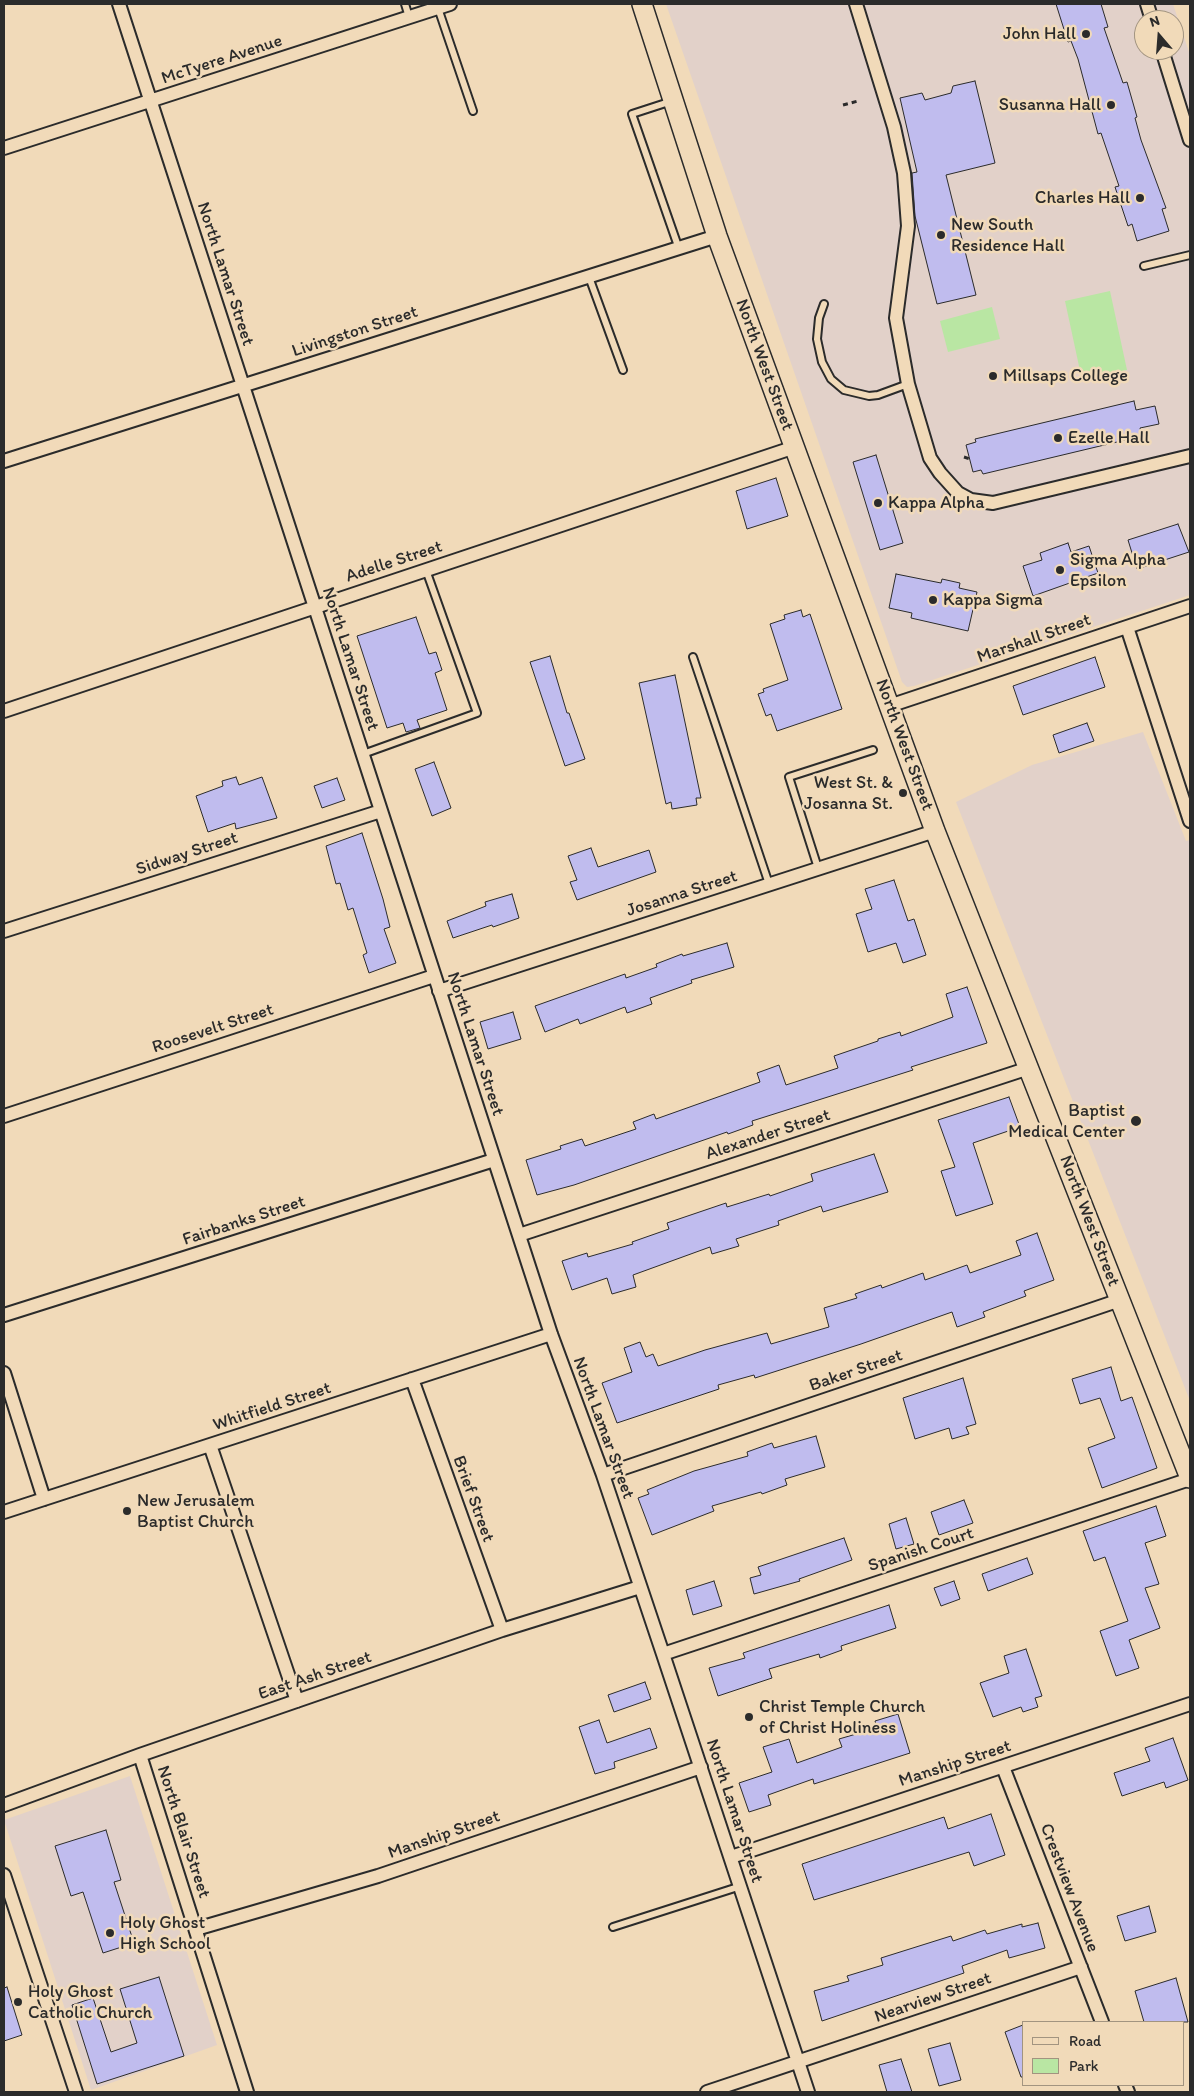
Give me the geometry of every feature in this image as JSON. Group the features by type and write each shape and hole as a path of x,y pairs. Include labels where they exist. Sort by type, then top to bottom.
{"street":[{"name":"North Lamar Street","path":"119,4 551,1334 603,1475 702,1767 808,2092"},
{"name":"North West Street","path":"642,4 717,236 935,831 1190,1478"},
{"path":"856,4 894,126 904,173 908,226 896,318 908,384 930,458 940,473 958,492 971,500 993,503 1190,456"},
{"name":"McTyere Avenue","path":"4,148 444,6"},
{"path":"1165,60 1190,140"},
{"name":"Livingston Street","path":"4,461 717,236"},
{"name":"Adelle Street","path":"4,710 794,447"},
{"name":"Marshall Street","path":"890,706 1190,606"},
{"path":"1126,627 1190,821"},
{"name":"Sidway Street","path":"4,931 381,811"},
{"name":"Josanna Street","path":"439,991 935,831"},
{"name":"Roosevelt Street","path":"4,1116 434,976"},
{"name":"Alexander Street","path":"519,1235 1028,1068"},
{"name":"Fairbanks Street","path":"4,1315 494,1160"},
{"name":"Baker Street","path":"603,1475 1120,1300"},
{"name":"Whitfield Street","path":"4,1512 551,1334"},
{"path":"4,1372 44,1499"},
{"name":"Brief Street","path":"412,1380 502,1630"},
{"path":"210,1445 296,1701"},
{"name":"Spanish Court","path":"663,1654 1190,1478"},
{"name":"East Ash Street","path":"4,1805 140,1755 502,1630 640,1587"},
{"name":"Manship Street","path":"731,1857 1190,1704"},
{"name":"North Blair Street","path":"140,1755 247,2092"},
{"name":"Manship Street","path":"196,1929 378,1876 702,1767"},
{"name":"Crestview Avenue","path":"1003,1767 1102,2021"},
{"path":"4,1875 76,2092"},
{"name":"Nearview Street","path":"707,2092 1080,1967"}],"lane":[{"path":"405,4 409,18"},
{"path":"444,6 473,111"},
{"path":"674,101 632,114 679,248"},
{"path":"1144,266 1190,255"},
{"path":"589,277 623,370"},
{"path":"824,304 819,318 817,338 822,362 831,379 844,390 869,396 878,395 908,384"},
{"path":"363,754 477,713 426,570"},
{"path":"693,656 769,884"},
{"path":"818,868 789,777 873,750"},
{"path":"613,1927 741,1886"}],"path":[{"path":"843,105 858,101"},
{"path":"964,457 970,459"}],"shaded area":[{"name":"Millsaps College","path":"666,4 1173,4 1175,10 1134,10 1134,60 1184,60 1184,37 1190,55 1190,595 907,687 902,682"},
{"name":"Baptist Medical Center","path":"1143,732 1186,841 1190,840 1190,1401 956,802 1032,765"},
{"name":"Holy Ghost High School","path":"130,1776 217,2045 91,2090 4,1820"}],"green space":[{"path":"1110,291 1127,370 1082,380 1065,301"},
{"path":"992,307 1000,339 948,352 940,321"}],"building":[{"path":"1056,4 1101,4 1108,27 1104,28 1123,83 1127,82 1137,117 1135,118 1141,140 1166,208 1162,209 1169,231 1137,241 1132,224 1128,226 1115,187 1119,186 1101,133 1098,134 1078,59 1071,41 1068,42"},
{"name":"New South Residence Hall","path":"975,81 995,163 946,175 976,295 937,304 915,216 912,173 917,172 900,98 922,93 925,100 951,93 953,86"},
{"name":"Ezelle Hall","path":"1134,401 1136,410 1155,406 1159,424 1140,428 1142,436 983,474 981,470 973,472 966,445 976,442 975,439"},
{"name":"Kappa Alpha","path":"876,455 903,543 880,550 853,462"},
{"path":"776,478 788,516 747,529 736,491"},
{"path":"1178,524 1189,552 1137,569 1128,540"},
{"name":"Sigma Alpha Epsilon","path":"1068,543 1071,552 1089,546 1098,573 1033,596 1023,566 1042,560 1040,553"},
{"name":"Kappa Sigma","path":"896,574 941,583 942,579 960,583 959,588 977,592 968,631 911,618 912,613 889,608"},
{"path":"801,610 803,617 810,614 842,709 777,731 771,714 766,716 758,694 764,692 763,689 788,680 770,624 785,619 784,615"},
{"path":"416,617 429,654 436,652 442,670 435,673 447,710 417,720 420,728 406,732 403,723 387,728 357,636"},
{"path":"550,656 567,713 569,713 585,759 565,766 530,662"},
{"path":"1095,657 1105,687 1023,715 1013,686"},
{"path":"675,675 701,798 696,798 697,805 672,809 671,802 666,804 639,683"},
{"path":"1087,723 1094,741 1059,753 1053,735"},
{"path":"434,762 451,808 432,816 415,769"},
{"path":"236,777 239,785 262,777 277,818 236,829 235,823 208,832 196,796 223,786 222,781"},
{"path":"337,778 345,800 322,808 314,786"},
{"path":"362,833 383,899 390,927 384,929 396,963 369,973 363,955 367,953 353,908 348,910 340,883 336,884 326,846"},
{"path":"591,848 598,867 649,850 656,872 577,900 570,882 577,880 568,856"},
{"path":"894,880 908,921 914,919 926,955 903,963 896,943 868,952 856,914 872,909 865,889"},
{"path":"512,894 519,918 453,938 447,921 486,906 485,902"},
{"path":"727,943 734,967 691,980 692,983 650,998 652,1004 627,1013 625,1007 580,1024 578,1019 545,1032 535,1006 625,974 626,978 657,967 656,964 682,954 683,956"},
{"path":"967,987 987,1043 911,1067 913,1070 752,1121 753,1125 728,1134 727,1132 574,1185 537,1195 526,1160 561,1149 560,1146 582,1139 585,1146 636,1129 633,1122 654,1114 656,1119 760,1082 757,1073 779,1065 786,1085 838,1068 834,1056 878,1041 878,1039 900,1032 901,1036 953,1017 946,994"},
{"path":"513,1012 521,1039 488,1049 480,1022"},
{"path":"1009,1097 1020,1127 973,1143 993,1204 956,1216 941,1171 955,1167 938,1120"},
{"path":"874,1154 888,1192 823,1212 821,1206 778,1221 779,1225 736,1239 739,1246 712,1254 710,1247 633,1275 636,1287 612,1294 607,1278 572,1290 562,1261 587,1253 588,1257 633,1244 632,1242 669,1229 667,1223 726,1203 727,1207 769,1194 770,1196 813,1181 811,1174"},
{"path":"1037,1233 1054,1280 1024,1291 1026,1296 983,1312 985,1317 957,1327 952,1312 755,1378 754,1375 718,1385 719,1389 617,1423 602,1383 632,1372 624,1348 640,1342 646,1357 653,1354 658,1366 705,1350 767,1333 771,1344 829,1327 824,1308 857,1298 855,1294 881,1285 882,1288 923,1273 925,1280 967,1265 970,1273 1021,1255 1016,1241"},
{"path":"1111,1367 1121,1401 1132,1397 1157,1468 1102,1488 1088,1448 1115,1438 1100,1398 1080,1404 1072,1379"},
{"path":"963,1378 976,1424 966,1427 969,1434 952,1439 949,1428 915,1439 903,1398"},
{"path":"816,1436 825,1467 785,1479 787,1485 762,1494 761,1492 712,1506 714,1511 652,1535 638,1498 649,1494 647,1490 694,1471 748,1456 747,1452 772,1443 774,1448"},
{"path":"964,1500 973,1523 939,1535 931,1512"},
{"path":"1156,1506 1166,1536 1145,1543 1159,1584 1145,1588 1160,1628 1129,1640 1139,1668 1116,1676 1100,1631 1128,1621 1105,1557 1094,1561 1083,1531"},
{"path":"906,1518 914,1544 896,1549 889,1524"},
{"path":"844,1538 852,1560 799,1579 800,1581 754,1594 750,1578 761,1575 758,1567"},
{"path":"1027,1558 1033,1574 988,1591 982,1574"},
{"path":"714,1581 722,1606 693,1615 686,1590"},
{"path":"954,1581 960,1599 941,1606 934,1588"},
{"path":"889,1605 896,1628 841,1646 842,1650 820,1658 819,1654 769,1669 772,1678 718,1696 709,1668 745,1658 743,1653"},
{"path":"1026,1649 1042,1696 1035,1698 1038,1707 1023,1712 1021,1707 993,1717 980,1683 1009,1673 1004,1656"},
{"path":"645,1682 651,1699 614,1712 608,1695"},
{"path":"898,1714 910,1753 814,1784 813,1779 768,1795 771,1805 749,1812 739,1783 772,1772 763,1747 789,1739 797,1763 842,1747 839,1739 877,1728 875,1721"},
{"path":"599,1720 607,1743 650,1728 657,1748 614,1762 615,1768 595,1774 579,1727"},
{"path":"1173,1738 1188,1780 1166,1788 1164,1782 1122,1796 1114,1773 1150,1761 1145,1748"},
{"path":"991,1814 1005,1855 974,1866 969,1852 814,1900 802,1864 944,1817 948,1829"},
{"path":"106,1830 121,1880 114,1882 134,1943 103,1953 83,1892 71,1896 55,1846"},
{"path":"1149,1906 1156,1932 1125,1941 1117,1916"},
{"path":"1038,1923 1045,1948 1009,1958 1007,1950 962,1966 964,1973 822,2021 814,1991 849,1981 847,1976 883,1965 881,1958 951,1936 953,1941 985,1930 987,1934 1022,1924 1022,1927"},
{"path":"159,1977 184,2056 97,2084 72,2005 93,1998 111,2052 137,2043 120,1989"},
{"path":"1176,1978 1188,2022 1144,2021 1135,1991"},
{"path":"7,1987 22,2035 4,2041 4,1988"},
{"path":"1022,2025 1022,2077 1021,2077 1005,2032"},
{"path":"950,2043 961,2080 939,2086 928,2049"},
{"path":"901,2059 912,2092 887,2092 879,2065"}],"place":[{"name":"John Hall","path":"1086,34"},
{"name":"Susanna Hall","path":"1111,105"},
{"name":"Charles Hall","path":"1140,198"},
{"name":"New South Residence Hall","path":"941,235"},
{"name":"Millsaps College","path":"993,376"},
{"name":"Ezelle Hall","path":"1058,438"},
{"name":"Kappa Alpha","path":"878,503"},
{"name":"Sigma Alpha Epsilon","path":"1060,570"},
{"name":"Kappa Sigma","path":"933,600"},
{"name":"West St. & Josanna St.","path":"903,793"},
{"name":"Baptist Medical Center","path":"1136,1121"},
{"name":"New Jerusalem Baptist Church","path":"127,1511"},
{"name":"Christ Temple Church of Christ Holiness","path":"749,1717"},
{"name":"Holy Ghost High School","path":"110,1933"},
{"name":"Holy Ghost Catholic Church","path":"18,2002"}]}
